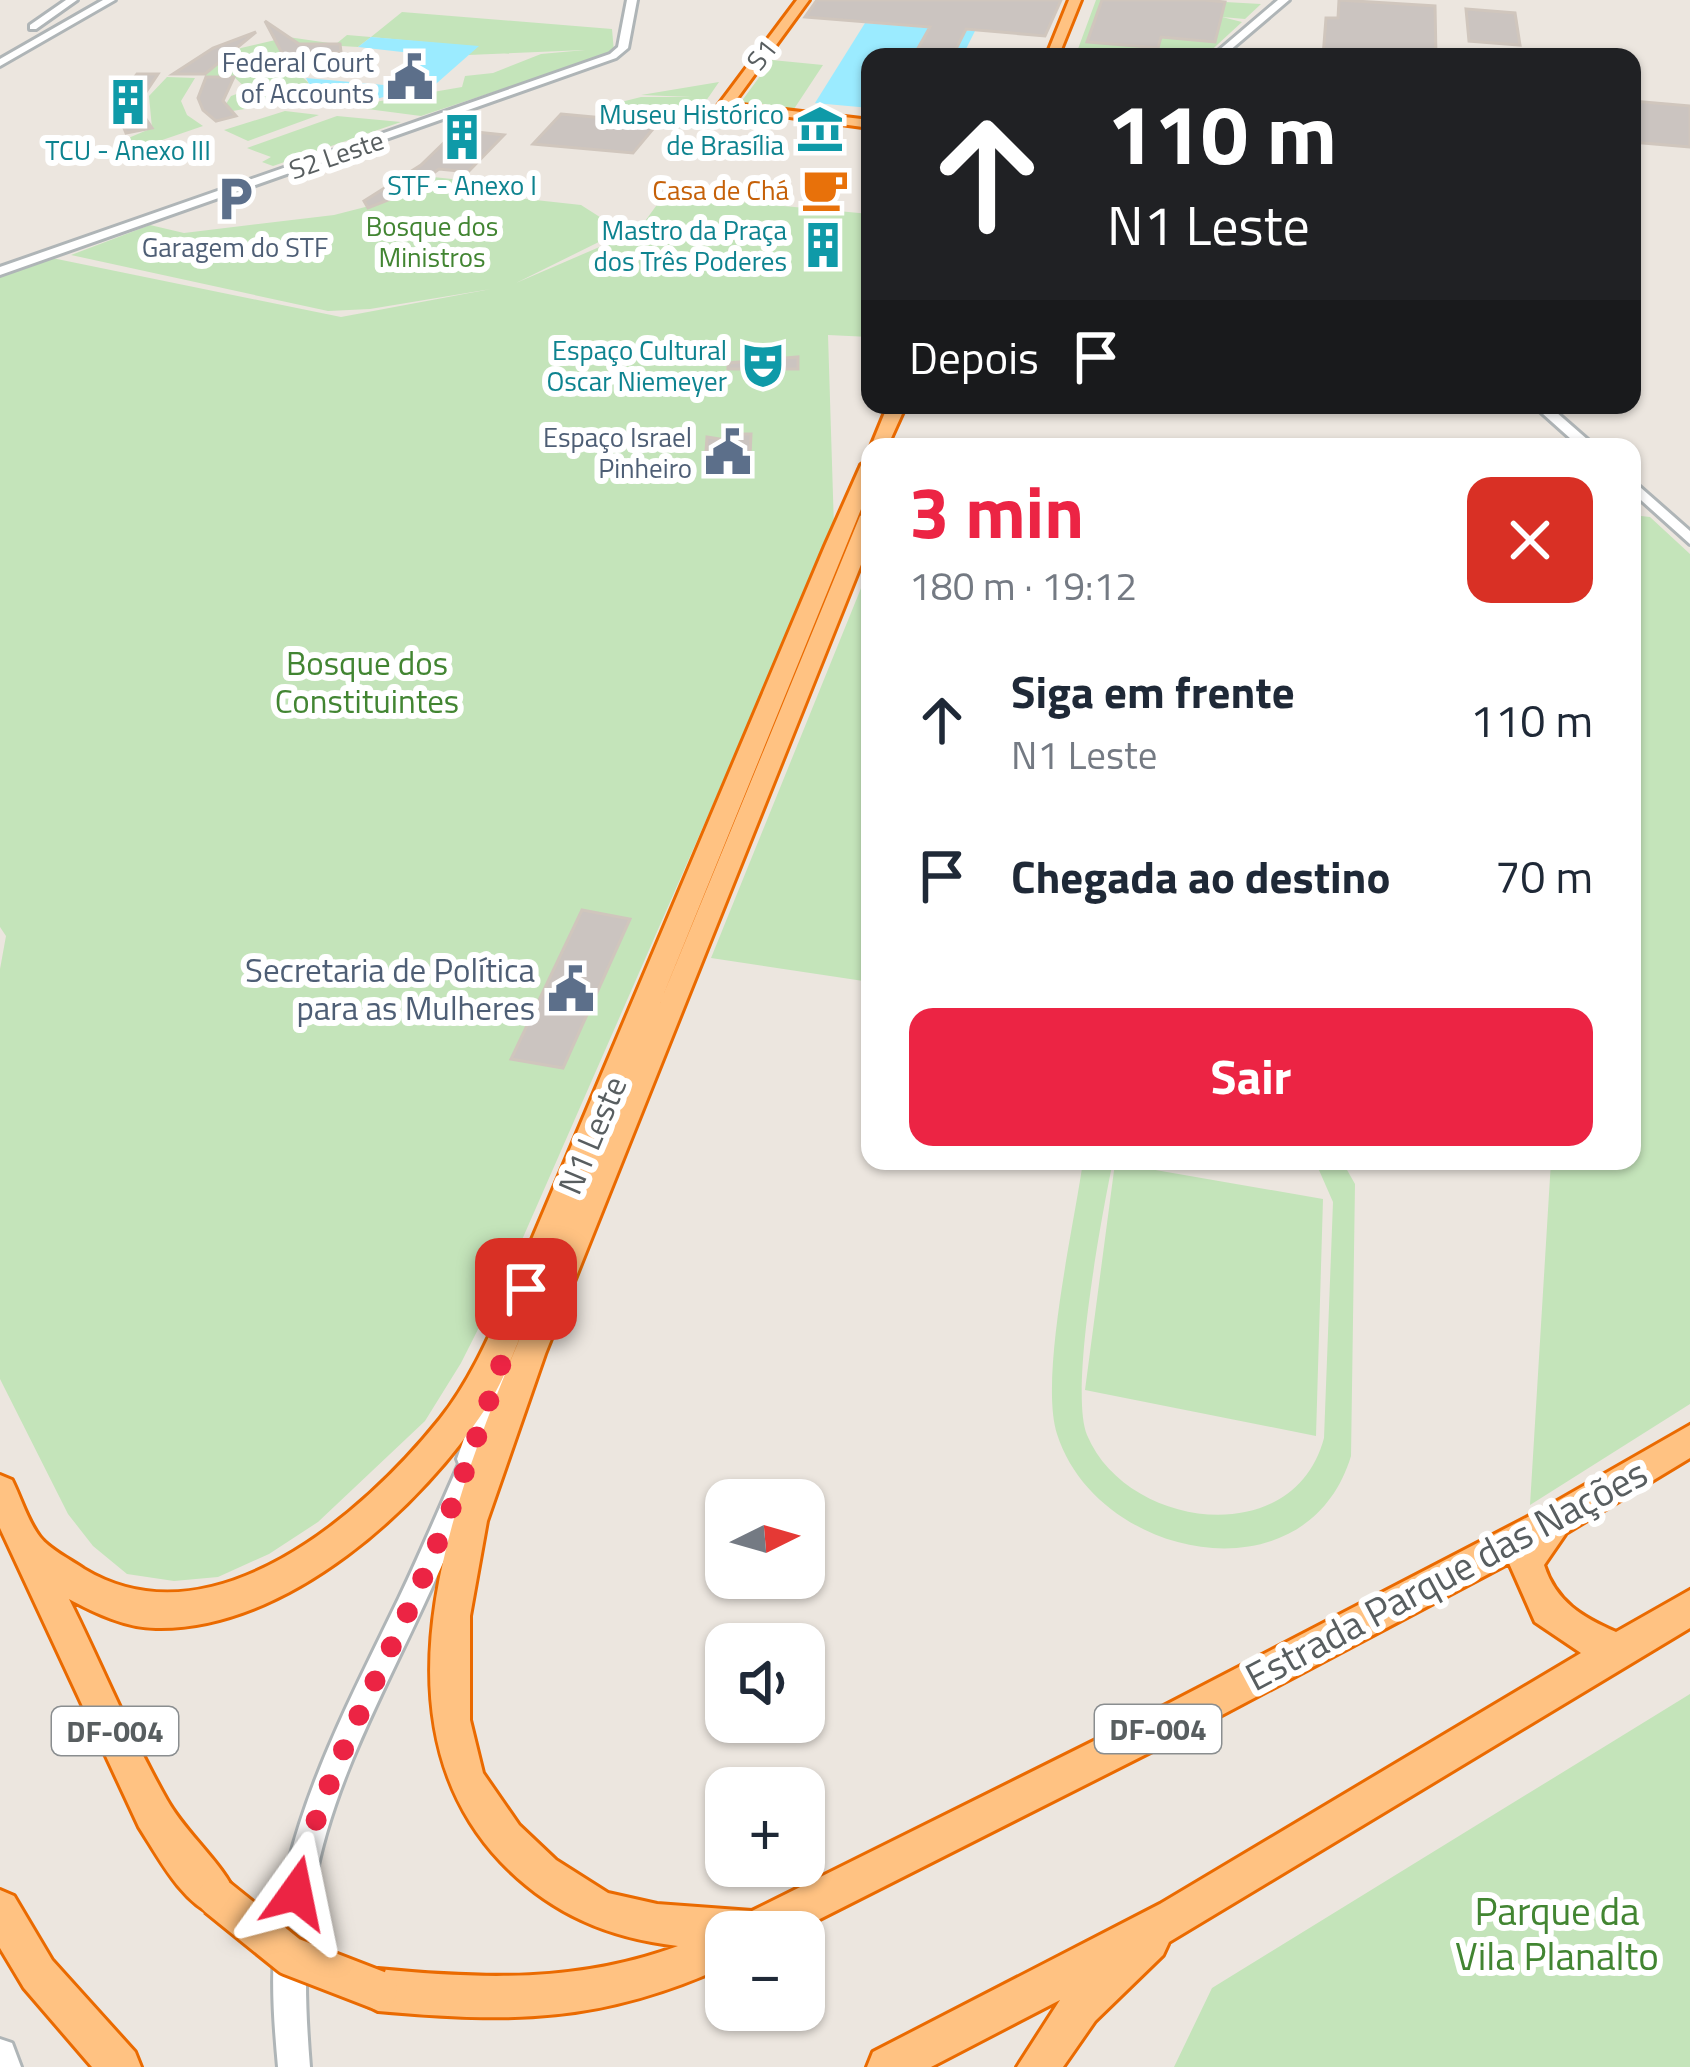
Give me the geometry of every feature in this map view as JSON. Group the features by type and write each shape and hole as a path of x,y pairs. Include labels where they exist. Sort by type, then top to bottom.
{"highway":[{"name":"S1","path":"803,0 728,97 727,109 861,123"},
{"path":"1056,48 1075,0"},
{"name":"N1 Leste","path":"538,1295 861,488"},
{"name":"N1 Leste","path":"538,1295 861,537"},
{"path":"32,1553 79,1587 155,1611 234,1602 260,1591 340,1538 438,1443 478,1392 538,1295"},
{"path":"538,1295 470,1523 450,1641 453,1724 466,1779 496,1830 544,1875 602,1911 705,1928"},
{"name":"Estrada Parque das Nações","path":"793,1911 1172,1722 1557,1520 1690,1440"},
{"name":"DF-004","path":"0,1491 153,1813 181,1857 217,1897 290,1956 378,1990 477,2000 581,1996 636,1984 705,1954"},
{"path":"1557,1520 1526,1561 1532,1585 1546,1612 1566,1627 1618,1651"},
{"path":"888,2067 1174,1918 1690,1608"},
{"path":"0,1910 38,1974 120,2067"},
{"path":"1038,2067 1080,2006 1174,1918"}],"main road":[{"path":"0,63 110,0"},
{"name":"S2 Leste","path":"0,271 613,56 623,48 632,0"},
{"path":"1227,48 1284,0"},
{"path":"0,47 69,2 94,7"},
{"path":"1550,414 1578,438"},
{"path":"1641,491 1683,524 1690,539"},
{"name":"N1 Leste","path":"294,2067 288,1968 309,1829 458,1494 538,1295"},
{"path":"0,2055 5,2067"}],"green space":[{"path":"1096,0 1102,0 1088,42 1158,47 1165,23 1178,39 1214,42 1225,2 1261,4 1245,19 1222,17 1242,22 1214,48 1078,48"},
{"path":"402,12 612,29 614,52 421,116 348,107 462,87 465,76 493,73 541,54 585,50 468,55 477,47 371,37"},
{"path":"347,35 371,37 358,47 341,46 302,77 310,84 343,87 339,97 355,98 343,106 283,98 278,104 232,111 226,104 231,96 248,90 234,77 205,77 209,64 241,48 288,37 336,44"},
{"path":"772,60 823,65 792,112 738,106"},
{"path":"167,77 195,78 181,101 187,115 203,126 139,148 126,139 152,128 149,96"},
{"path":"719,82 699,111 613,104 641,97 692,97 641,95"},
{"path":"285,111 319,115 248,141 224,130"},
{"path":"337,116 401,122 273,166 262,162 271,157 247,148"},
{"name":"Bosque dos Constituintes","path":"433,177 471,181 462,192 581,205 614,226 615,234 516,283 618,239 627,246 664,195 861,213 861,337 828,335 834,528 514,1258 461,1363 425,1421 318,1522 269,1554 218,1577 174,1581 127,1574 93,1546 68,1514 0,1379 0,969 6,936 0,927 0,276 52,258 341,317 491,289 370,309 328,311 71,255 150,225 184,233 334,215 377,204"},
{"path":"1641,516 1650,517 1690,554 1690,1404 1530,1505 1550,1170 1641,1170"},
{"path":"861,588 861,981 711,958"},
{"path":"1082,1170 1111,1170 1084,1343 1082,1413 1087,1435 1107,1467 1136,1491 1171,1507 1209,1514 1246,1512 1280,1499 1307,1474 1324,1438 1333,1202 1319,1170 1347,1170 1355,1184 1351,1456 1327,1502 1292,1532 1249,1546 1202,1547 1156,1535 1114,1511 1079,1477 1057,1434 1052,1377"},
{"path":"1114,1170 1155,1170 1323,1199 1316,1436 1085,1390"},
{"name":"Parque da Vila Planalto","path":"1690,1694 1690,2067 1174,2067 1212,1988"}],"water":[{"path":"865,23 942,29 927,32 918,48 861,48 861,107 815,103"},
{"path":"953,30 975,31 966,48 956,48 963,35"},
{"path":"371,37 479,46 429,90 359,99 338,97 342,87 309,84 306,78 384,85 420,54 358,47"}],"building":[{"path":"817,0 1061,0 1045,36 966,29 956,48 918,48 930,27 805,17"},
{"path":"1102,0 1225,2 1215,42 1161,37 1158,48 1087,42"},
{"path":"1339,0 1435,6 1436,48 1324,48 1326,18 1338,18"},
{"path":"1466,9 1515,13 1520,45 1469,41"},
{"path":"265,21 299,44 340,44 341,52 284,57"},
{"path":"256,32 205,74 173,74 213,48"},
{"name":"TCU - Anexo III","path":"137,74 158,74 140,101 140,110 152,128 126,133 114,104"},
{"path":"206,77 234,77 223,101 236,116 216,121 203,110 198,98"},
{"path":"1641,102 1690,106 1690,147 1641,143"},
{"path":"561,114 658,123 633,153 533,144"},
{"path":"457,130 504,135 468,172 439,169 406,193 368,208 364,201 421,165"},
{"path":"798,357 798,369 728,369 728,363"},
{"name":"Espaço Israel Pinheiro","path":"725,434 751,434 750,456 705,466 707,437 726,440"},
{"name":"Secretaria de Política para as Mulheres","path":"582,910 630,919 563,1068 511,1059"}],"place":[{"name":"Federal Court of Accounts","path":"410,77"},
{"name":"TCU - Anexo III","path":"128,102"},
{"name":"Museu Histórico de Brasília","path":"820,129"},
{"name":"STF - Anexo I","path":"462,137"},
{"name":"Casa de Chá","path":"825,189"},
{"name":"Garagem do STF","path":"235,199"},
{"name":"Mastro da Praça dos Três Poderes","path":"823,245"},
{"name":"Espaço Cultural Oscar Niemeyer","path":"763,365"},
{"name":"Espaço Israel Pinheiro","path":"728,452"},
{"name":"Secretaria de Política para as Mulheres","path":"571,989"}],"route":[{"path":"296,1893 309,1829 458,1494 526,1289"}],"park label":[{"name":"Bosque dos Ministros","path":"432,240"}]}
